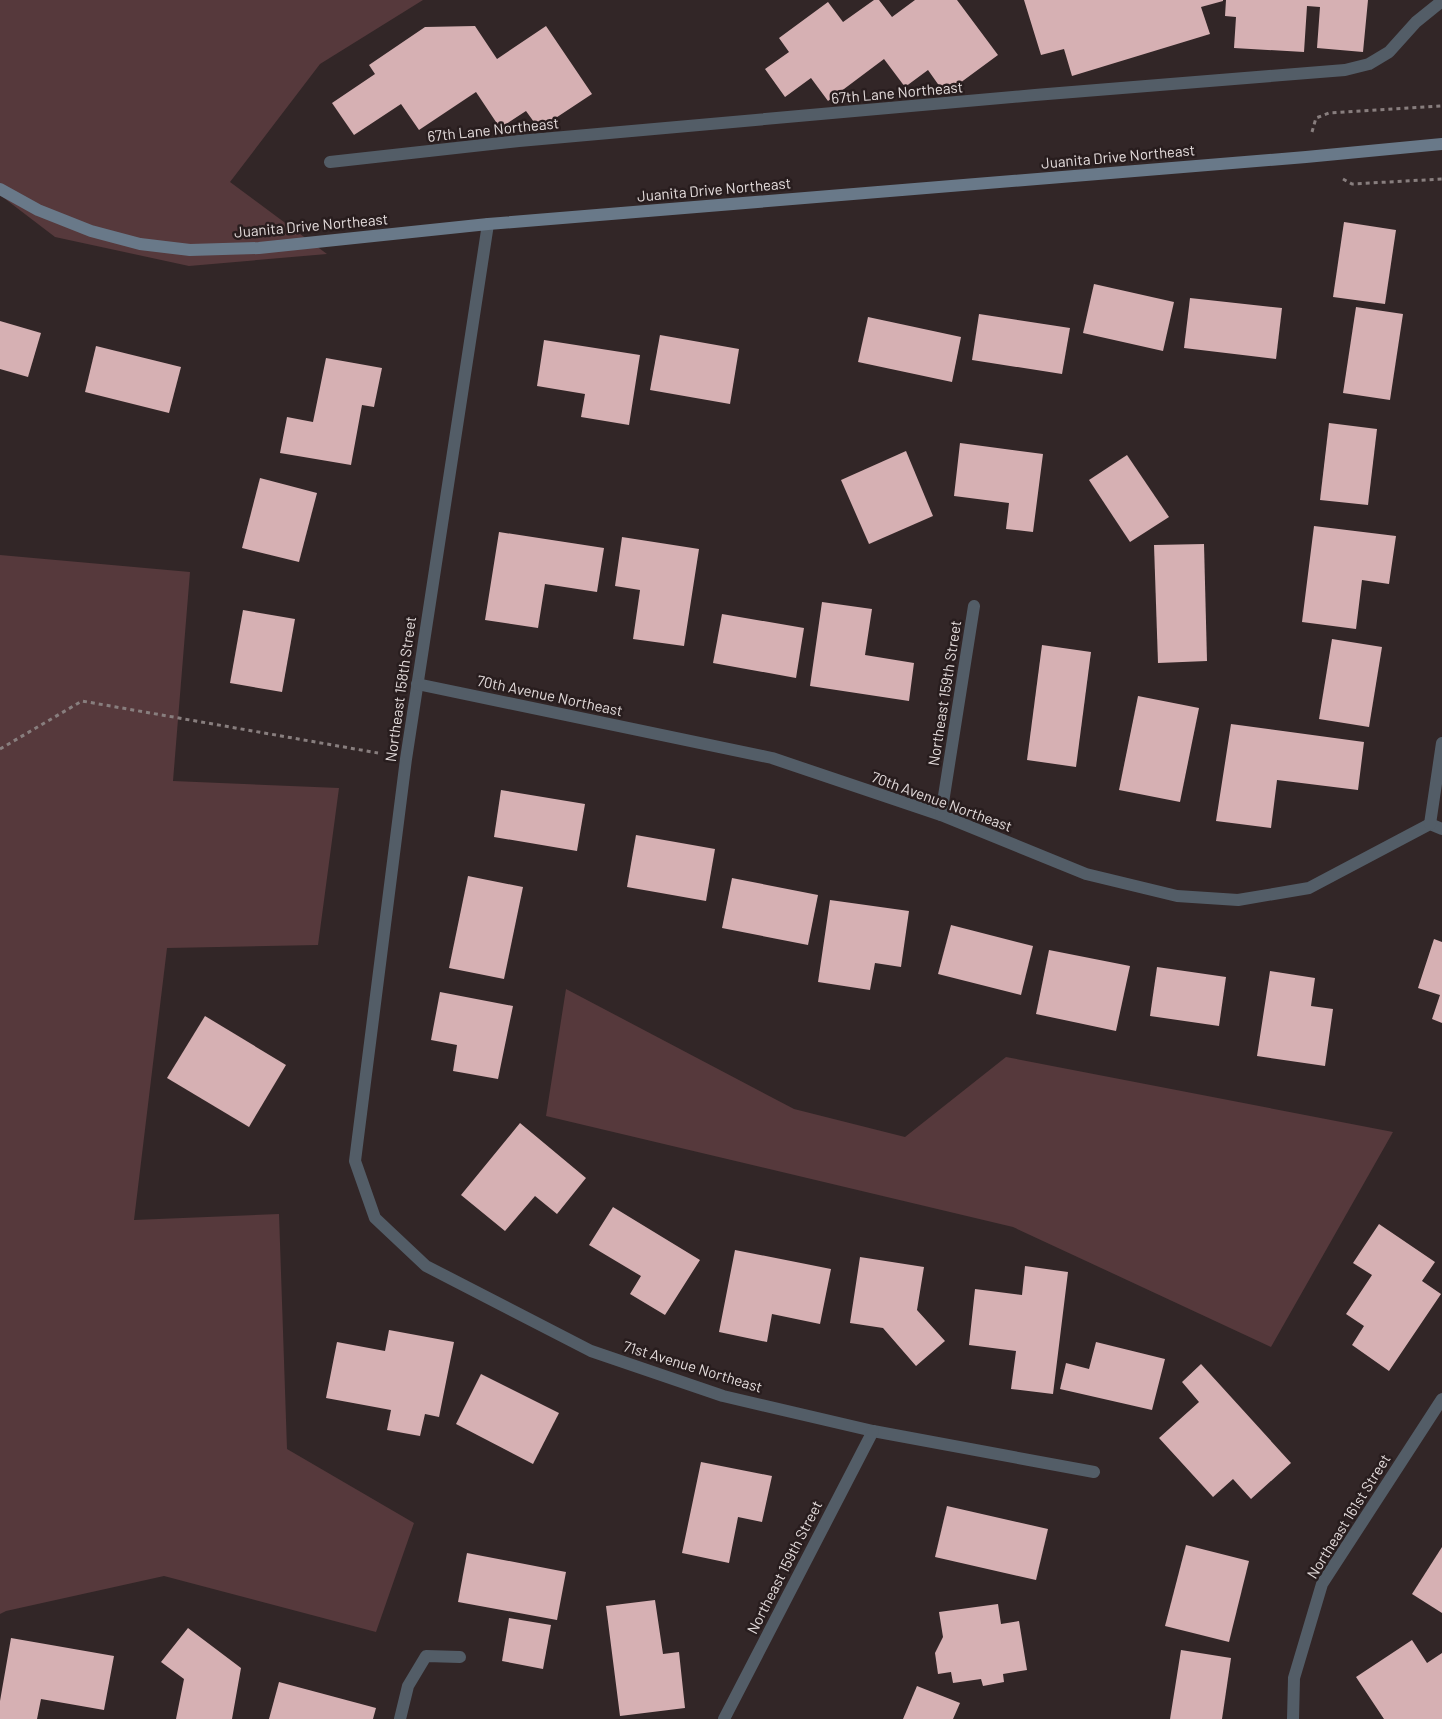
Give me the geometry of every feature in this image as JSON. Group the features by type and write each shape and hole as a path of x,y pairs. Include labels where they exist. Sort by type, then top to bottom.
{"main road":[{"name":"Juanita Drive Northeast","path":"0,189 38,210 91,231 140,244 190,250 259,248 488,224 1306,157 1442,144"}],"street":[{"name":"67th Lane Northeast","path":"330,162 519,141 709,126 1035,95 1345,70 1369,64 1388,52 1416,22 1442,1"},
{"name":"Northeast 158th Street","path":"355,1161 406,758 488,224"},
{"name":"Northeast 159th Street","path":"941,815 974,606"},
{"name":"70th Avenue Northeast","path":"417,684 772,758 941,815 1086,874 1177,896 1238,900 1309,888 1430,824"},
{"path":"1442,743 1430,824 1442,829"},
{"name":"71st Avenue Northeast","path":"355,1161 375,1218 426,1266 591,1351 724,1396 873,1431 1094,1472"},
{"name":"Northeast 161st Street","path":"1293,1719 1294,1678 1322,1584 1442,1399"},
{"name":"Northeast 159th Street","path":"724,1719 873,1431"},
{"path":"400,1719 408,1686 426,1656 460,1657"}],"path":[{"path":"1306,157 1316,118 1329,113 1442,106"},
{"path":"0,748 82,701 378,754"}],"shaded area":[{"path":"0,0 423,0 320,64 230,182 327,254 189,266 55,237 0,195"},
{"path":"0,555 190,572 173,781 339,788 318,945 167,948 134,1220 279,1214 287,1449 414,1523 376,1632 164,1576 6,1611 0,1614"},
{"path":"566,989 794,1109 905,1137 1006,1057 1393,1132 1271,1347 1013,1227 546,1116"}],"building":[{"path":"874,0 879,0 892,17 915,0 957,0 998,55 945,94 928,70 905,87 884,59 828,101 811,78 785,97 765,69 789,52 779,38 828,2 843,22"},
{"path":"1024,0 1223,1 1201,7 1210,34 1072,76 1064,49 1041,55"},
{"path":"1226,0 1368,0 1363,52 1317,48 1320,7 1307,6 1304,52 1234,48 1236,17 1225,16"},
{"path":"475,26 497,59 546,26 592,94 539,129 526,111 500,128 476,92 419,130 401,104 354,135 332,103 375,74 369,65 425,27"},
{"path":"1344,222 1396,230 1385,304 1333,297"},
{"path":"1094,284 1174,302 1163,351 1083,333"},
{"path":"1190,298 1282,308 1276,359 1184,348"},
{"path":"1356,307 1403,314 1390,400 1343,393"},
{"path":"979,314 1070,328 1062,374 972,360"},
{"path":"868,317 961,337 952,382 858,362"},
{"path":"0,321 41,333 28,377 0,369"},
{"path":"660,335 739,349 730,404 650,390"},
{"path":"544,340 640,355 629,425 581,417 585,394 537,386"},
{"path":"96,346 181,367 169,413 85,392"},
{"path":"326,358 382,368 374,407 362,405 351,465 280,453 287,417 313,422"},
{"path":"1329,423 1377,429 1368,505 1320,500"},
{"path":"960,443 1043,454 1033,532 1006,529 1009,503 954,496"},
{"path":"906,451 933,516 869,544 841,480"},
{"path":"1127,455 1169,517 1130,542 1089,480"},
{"path":"260,478 317,493 299,562 242,548"},
{"path":"1314,526 1396,536 1389,584 1362,580 1356,629 1302,622"},
{"path":"499,532 604,548 597,592 545,584 538,628 485,620"},
{"path":"622,537 699,549 684,646 633,639 640,590 615,586"},
{"path":"1204,544 1207,661 1158,663 1154,545"},
{"path":"822,602 872,609 865,655 914,663 909,701 810,686"},
{"path":"243,610 295,619 282,692 230,683"},
{"path":"722,614 804,628 796,678 713,663"},
{"path":"1332,639 1382,647 1369,727 1319,719"},
{"path":"1042,645 1091,652 1076,767 1027,760"},
{"path":"1138,696 1199,708 1180,802 1119,790"},
{"path":"1231,724 1364,742 1358,790 1277,780 1271,828 1216,821"},
{"path":"501,790 585,804 577,851 494,837"},
{"path":"636,835 715,849 706,901 627,887"},
{"path":"468,876 523,887 504,979 449,968"},
{"path":"732,878 818,895 808,945 722,928"},
{"path":"830,900 909,911 901,967 875,963 870,990 818,982"},
{"path":"951,925 1033,946 1021,995 938,974"},
{"path":"1434,939 1442,942 1442,1023 1432,1019 1440,995 1418,988"},
{"path":"1049,950 1130,966 1116,1031 1036,1014"},
{"path":"1157,967 1226,977 1219,1026 1150,1016"},
{"path":"1270,971 1315,978 1311,1006 1333,1009 1325,1066 1257,1056"},
{"path":"440,992 513,1006 498,1079 453,1071 457,1045 431,1040"},
{"path":"205,1016 286,1065 249,1127 167,1078"},
{"path":"520,1123 586,1178 557,1214 535,1196 505,1231 461,1195"},
{"path":"613,1207 700,1260 665,1315 630,1294 641,1276 589,1245"},
{"path":"1379,1224 1435,1262 1422,1281 1441,1294 1389,1371 1352,1345 1364,1326 1346,1314 1372,1275 1353,1263"},
{"path":"735,1250 831,1269 820,1324 772,1314 767,1342 719,1332"},
{"path":"860,1257 924,1267 917,1310 945,1341 916,1366 883,1328 850,1323"},
{"path":"1025,1266 1068,1272 1053,1394 1011,1389 1016,1351 969,1345 975,1289 1022,1295"},
{"path":"389,1330 454,1342 439,1417 425,1414 420,1436 387,1430 391,1410 326,1398 337,1342 385,1351"},
{"path":"1096,1342 1165,1359 1152,1410 1060,1389 1066,1363 1089,1369"},
{"path":"1201,1364 1291,1463 1251,1499 1233,1479 1213,1497 1159,1438 1199,1402 1182,1382"},
{"path":"481,1374 559,1413 533,1464 456,1424"},
{"path":"701,1462 772,1476 762,1522 738,1517 729,1563 682,1553"},
{"path":"947,1506 1048,1529 1036,1580 935,1557"},
{"path":"1186,1545 1249,1561 1229,1642 1165,1626"},
{"path":"1442,1547 1442,1613 1412,1594"},
{"path":"467,1553 566,1572 557,1620 458,1602"},
{"path":"655,1600 663,1654 679,1652 685,1708 620,1716 606,1606"},
{"path":"998,1604 1001,1624 1019,1621 1027,1670 1003,1674 1004,1682 983,1686 981,1679 953,1683 951,1672 938,1674 935,1653 943,1637 939,1612"},
{"path":"509,1618 551,1625 543,1669 502,1661"},
{"path":"188,1628 241,1668 232,1719 176,1719 184,1679 161,1662"},
{"path":"11,1638 114,1656 104,1710 41,1699 37,1719 0,1719 0,1701"},
{"path":"1412,1640 1427,1663 1442,1653 1442,1719 1384,1719 1356,1677"},
{"path":"1181,1650 1231,1658 1222,1719 1170,1719"},
{"path":"279,1682 376,1708 373,1719 269,1719"},
{"path":"917,1686 960,1703 953,1719 903,1719"}]}
